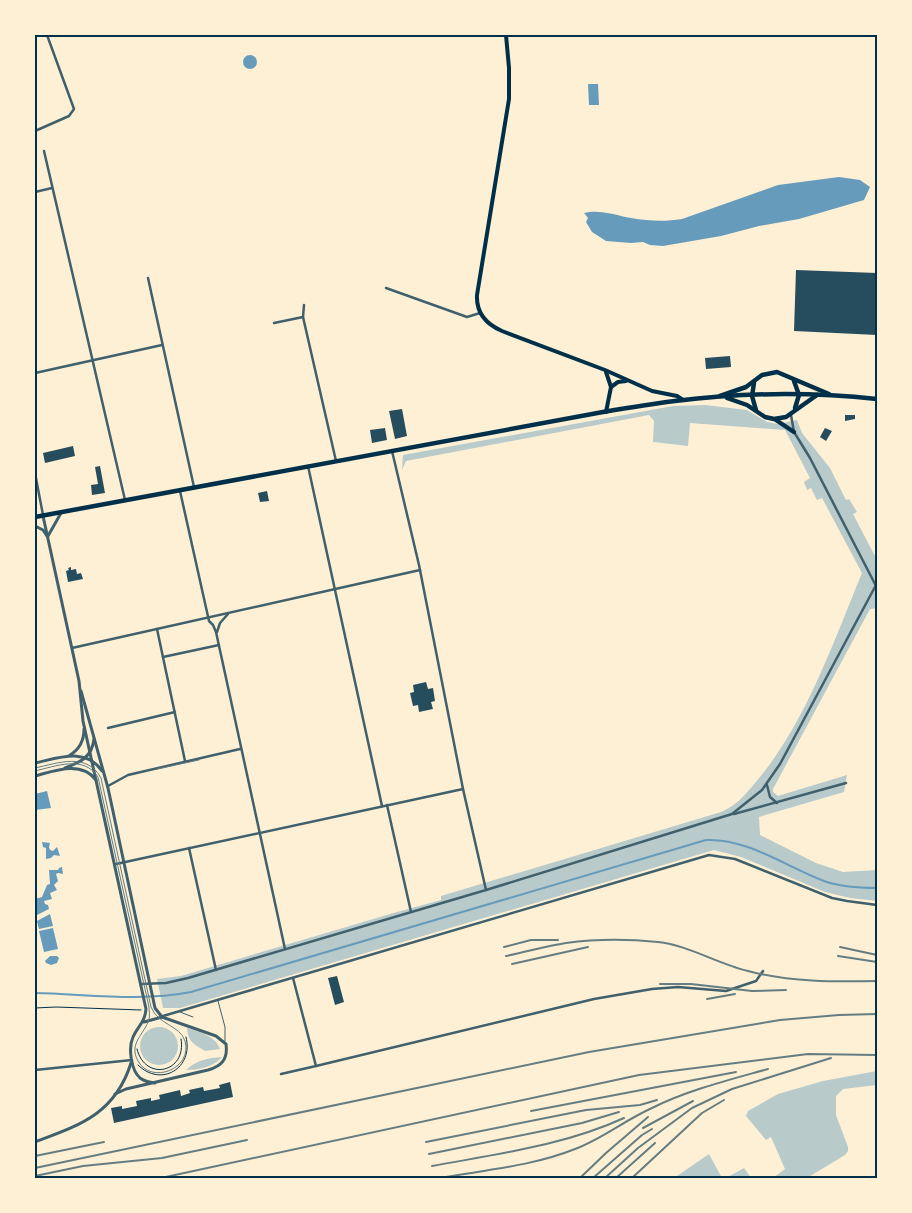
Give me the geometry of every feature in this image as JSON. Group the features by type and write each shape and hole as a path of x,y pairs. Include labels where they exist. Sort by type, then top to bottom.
{"main road":[{"path":"506,35 509,99 477,295 480,313 488,323 502,331 605,370 658,393 677,396 683,400"},
{"path":"605,370 609,375 611,387 606,412"},
{"path":"714,398 754,383 762,375 772,372 782,373 834,396"},
{"path":"792,378 798,387 799,395 798,402 792,413"},
{"path":"611,387 618,382 628,381"},
{"path":"754,383 752,396 757,411"},
{"path":"35,517 606,412 683,400 799,395 877,399"},
{"path":"724,397 747,405 765,417 780,419 817,395"},
{"path":"774,419 794,432"}],"street":[{"path":"35,132 69,116 74,109 47,35"},
{"path":"44,151 125,500"},
{"path":"35,192 52,188"},
{"path":"148,278 194,488"},
{"path":"386,288 467,317 480,313"},
{"path":"304,305 302,317 336,461"},
{"path":"274,323 302,317"},
{"path":"35,373 162,346"},
{"path":"732,814 752,800 767,784 780,764 877,586 810,458 794,432 792,413"},
{"path":"392,451 420,570 463,789 486,890"},
{"path":"308,466 382,806"},
{"path":"35,472 79,681 108,786 155,1008 162,1016 216,1036 226,1044 226,1056 222,1064 218,1066 126,1089 115,1094"},
{"path":"180,490 208,617 215,628 218,639 240,749 285,949"},
{"path":"48,536 61,512"},
{"path":"35,526 43,530 48,536"},
{"path":"72,648 420,570"},
{"path":"218,639 221,621 234,612"},
{"path":"157,629 185,761"},
{"path":"163,658 219,644"},
{"path":"79,681 84,723 146,1009 143,1023 132,1038 132,1060 140,1078 155,1083"},
{"path":"108,728 175,712"},
{"path":"67,756 76,751 81,744 84,734 84,723"},
{"path":"35,776 78,764 91,752 94,736"},
{"path":"108,786 128,775 240,749"},
{"path":"35,763 67,756 86,757 99,766 105,776"},
{"path":"59,770 74,769 85,771 92,776 98,785"},
{"path":"141,984 179,980 216,970 486,890 732,814 846,783"},
{"path":"767,784 770,797 777,802"},
{"path":"116,864 463,789"},
{"path":"387,805 411,912"},
{"path":"189,848 216,970"},
{"path":"143,1023 218,999 703,856 715,855 735,859 832,898 877,905"},
{"path":"281,1074 602,997 678,987 726,991 756,981 763,971"},
{"path":"293,978 316,1066"},
{"path":"35,1070 132,1060"},
{"path":"35,1142 91,1119 102,1111 127,1076 132,1060"}],"lane":[{"path":"218,999 225,1027 226,1044"},
{"path":"180,1012 193,1017"}],"path":[{"path":"35,1008 146,1009"},
{"path":"138,1065 145,1071 154,1074 163,1075 172,1072 181,1066 186,1058 188,1048 186,1037"},
{"path":"137,1049 141,1060 148,1066 158,1070 167,1068 174,1065 179,1058 182,1049 181,1039"}],"shaded area":[{"path":"705,405 747,410 767,422 778,424 797,420 802,433 830,468 846,500 849,499 857,512 853,514 877,560 877,608 870,609 773,789 773,792 778,796 847,775 844,792 759,817 760,835 816,863 843,872 877,870 877,901 850,898 825,892 741,857 714,850 180,1008 163,1008 157,979 181,976 441,900 441,896 721,812 736,803 748,792 773,760 803,710 829,655 862,573 822,498 817,500 811,488 807,490 804,482 810,478 785,430 690,423 688,446 653,442 654,421 649,415 406,461 402,470 403,455 673,406"},
{"path":"159,1027 173,1032 178,1046 173,1060 159,1065 145,1060 140,1046 145,1032"},
{"path":"187,1028 211,1038 220,1049 205,1051 190,1040"},
{"path":"222,1057 206,1067 186,1070 202,1060"},
{"path":"877,1071 877,1085 843,1089 836,1096 836,1115 848,1147 845,1155 807,1178 773,1178 785,1169 771,1137 766,1140 746,1116 748,1111 778,1094 823,1081"},
{"path":"709,1154 722,1178 674,1178"},
{"path":"744,1168 751,1178 726,1178"}],"water":[{"path":"250,55 255,57 257,62 255,67 250,69 245,67 243,62 245,57"},
{"path":"588,84 598,84 599,105 589,105"},
{"path":"839,177 860,180 870,187 864,200 799,219 663,246 650,245 643,242 606,241 592,232 586,222 588,218 584,213 602,212 631,218 663,221 676,220 778,185"},
{"path":"47,791 51,808 35,810 35,794"},
{"path":"42,842 50,843 50,850 53,851 57,847 60,856 54,855 46,859 46,848 43,847"},
{"path":"62,867 63,874 56,874 58,881 54,885 57,890 50,893 52,899 44,901 49,909 35,916 35,899 42,897 47,885 50,884 49,870 58,870"},
{"path":"50,914 53,926 39,929 37,921"},
{"path":"53,928 58,949 44,952 39,931"},
{"path":"50,956 57,956 59,958 57,963 51,965 46,963 45,961"}],"building":[{"path":"796,270 877,273 877,335 794,331"},
{"path":"730,356 731,367 706,369 705,358"},
{"path":"402,409 407,436 395,439 389,411"},
{"path":"845,415 855,415 855,419 845,421"},
{"path":"385,428 387,440 372,443 370,430"},
{"path":"825,428 832,431 826,441 820,437"},
{"path":"73,446 75,456 45,463 43,453"},
{"path":"100,466 105,493 92,495 91,485 98,484 95,467"},
{"path":"267,491 269,501 260,502 258,493"},
{"path":"71,567 71,570 76,569 77,574 81,573 83,579 68,582 66,571"},
{"path":"426,682 428,689 433,688 435,701 431,702 433,709 419,712 418,705 413,706 410,693 414,692 413,685"},
{"path":"337,976 344,1002 335,1005 328,978"},
{"path":"230,1082 233,1097 114,1123 111,1108 122,1106 122,1109 137,1106 136,1101 151,1098 151,1101 160,1099 159,1095 180,1090 181,1096 190,1093 189,1090 203,1087 204,1091 220,1088 219,1085"}],"waterway":[{"path":"35,993 152,997 191,992 706,840 721,841 752,848 830,883 850,887 877,888"}],"tram line":[{"path":"157,769 199,760"},
{"path":"35,768 62,762 80,762 95,770 101,778 151,1007 159,1018 179,1031 185,1041 186,1051 183,1059 177,1066 169,1070 161,1073 152,1072 144,1068 135,1055 136,1044 149,1019 149,1007 98,777 92,770 77,764 60,765 35,771"}],"railway":[{"path":"504,947 531,940 558,940"},
{"path":"506,956 566,943 612,940 647,941 680,947 737,968 764,975 812,981 877,981"},
{"path":"512,964 588,947"},
{"path":"840,947 877,955"},
{"path":"838,956 877,962"},
{"path":"660,984 691,984 752,991 786,990"},
{"path":"707,999 735,994"},
{"path":"35,1168 589,1052 780,1020 877,1014"},
{"path":"161,1178 639,1075 808,1054 877,1055"},
{"path":"605,1178 638,1148 692,1108 732,1089 831,1058"},
{"path":"440,1178 509,1167 559,1155 595,1140 642,1113 680,1096 768,1069"},
{"path":"531,1111 736,1072"},
{"path":"426,1142 586,1110 640,1105 657,1100"},
{"path":"632,1178 702,1113 724,1100"},
{"path":"643,1128 693,1101"},
{"path":"429,1154 582,1123 619,1112"},
{"path":"580,1178 648,1117"},
{"path":"432,1166 529,1148 577,1136 624,1118"},
{"path":"593,1178 642,1135 652,1129"},
{"path":"35,1176 83,1166 162,1158 247,1140"},
{"path":"35,1156 104,1142"},
{"path":"616,1178 655,1143"}]}
